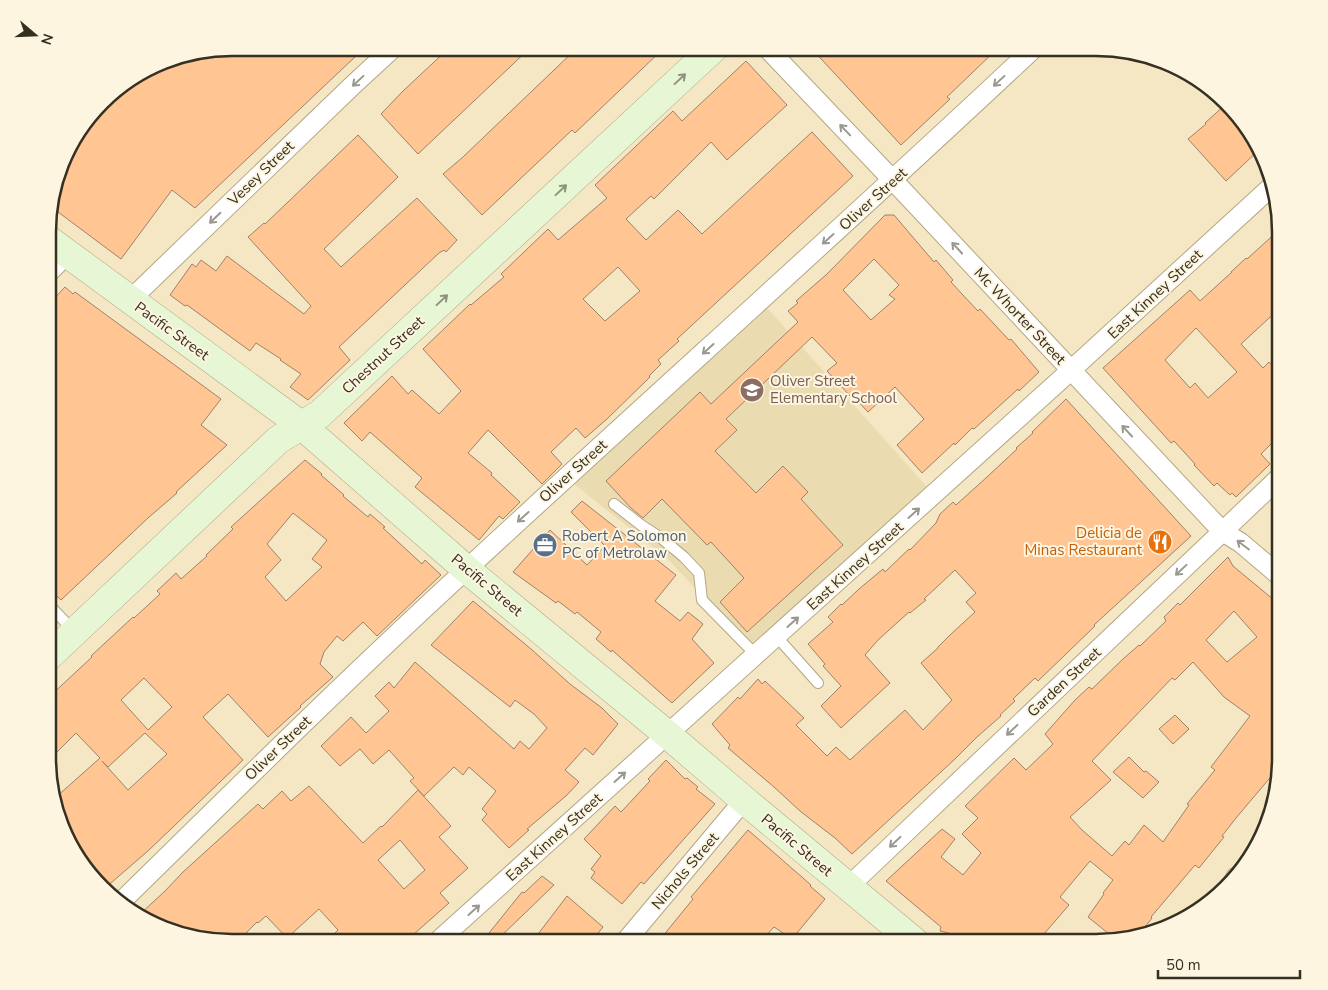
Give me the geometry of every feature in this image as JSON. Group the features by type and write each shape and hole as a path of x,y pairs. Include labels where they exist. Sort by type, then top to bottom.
{"street":[{"name":"Vesey Street","path":"130,300 384,56"},
{"name":"Chestnut Street","path":"57,649 278,440 320,414 705,57"},
{"name":"Mc Whorter Street","path":"775,57 1222,531 1241,543 1272,569"},
{"name":"Oliver Street","path":"126,897 312,715 466,569 893,180 1024,57"},
{"name":"East Kinney Street","path":"447,933 1071,371 1267,191"},
{"name":"Pacific Street","path":"56,256 130,300 301,425 466,569 668,735 848,887 897,934"},
{"name":"Garden Street","path":"848,887 1271,485"},
{"name":"Nichols Street","path":"632,933 744,800"}],"lane":[{"path":"614,504 684,557 699,573 702,600 756,655"},
{"path":"57,613 75,631"},
{"path":"777,637 818,683"}],"shaded area":[{"name":"Oliver Street Elementary School","path":"760,300 928,488 750,648 667,558 569,480"}],"building":[{"path":"232,56 356,56 195,208 172,190 121,259 58,212 62,186 74,154 100,116 116,100 154,74 186,62"},
{"path":"440,56 521,56 418,154 381,114"},
{"path":"568,56 655,56 575,133 572,130 482,215 443,174"},
{"path":"819,57 989,57 947,97 950,99 901,145"},
{"path":"746,61 787,105 727,160 711,142 654,199 651,196 626,219 646,240 678,210 702,234 812,132 853,176 677,339 679,341 658,360 661,364 650,377 607,419 585,438 576,428 551,452 562,464 542,484 488,430 468,453 492,473 491,475 520,502 503,519 499,516 479,540 415,487 422,478 370,432 362,441 344,423 392,376 408,394 412,390 439,414 461,391 423,349 470,304 504,277 501,274 548,229 558,240 607,198 595,185 673,111 682,121","holes":["618,267 640,291 605,321 583,299"]},
{"path":"1221,109 1242,134 1254,154 1226,181 1188,139"},
{"path":"358,135 398,177 324,249 341,267 417,198 457,240 446,252 444,250 439,253 339,347 350,360 308,400 290,387 301,374 256,343 250,351 187,305 185,306 170,295 192,264 196,267 201,260 216,271 227,256 304,314 311,306 248,237 265,224"},
{"path":"885,215 894,215 934,262 936,260 962,294 978,311 980,309 1009,340 1011,339 1039,372 974,429 972,428 955,445 954,443 922,473 897,445 924,419 895,387 868,412 827,371 837,363 812,337 726,419 737,430 715,451 756,493 783,466 808,492 801,499 843,545 747,632 720,602 744,578 711,542 707,545 662,499 643,518 606,481 700,392 711,404 798,322 788,311 798,303 796,301 827,274","holes":["874,259 899,285 889,295 895,299 871,320 843,290"]},
{"path":"1271,237 1271,316 1241,344 1263,368 1269,362 1271,364 1271,444 1261,454 1270,464 1236,497 1232,493 1230,495 1217,483 1214,486 1174,441 1171,443 1103,368 1190,290 1200,301","holes":["1196,328 1237,372 1208,398 1195,383 1190,388 1165,360"]},
{"path":"65,287 73,294 75,292 221,399 201,425 227,445 61,600 57,596 56,296"},
{"path":"1066,399 1191,536 1094,625 1038,681 1035,678 1013,699 1015,701 1001,716 852,854 728,748 730,745 712,724 738,697 740,699 758,679 762,684 765,681 804,718 796,725 827,756 836,747 850,760 905,710 923,730 952,700 921,663 975,612 966,602 976,593 955,570 924,599 926,600 909,612 878,640 865,655 890,683 841,728 821,706 841,686 823,666 825,664 808,644 833,622 828,617 841,604 883,569 885,572 910,550 936,523 940,514 953,502 956,505 987,477"},
{"path":"305,460 368,517 370,514 385,527 383,528 422,564 425,560 441,575 377,636 363,622 343,641 337,636 324,652 320,664 333,677 268,737 228,694 203,717 243,760 149,850 110,884 86,856 74,836 62,804 60,793 100,758 76,733 57,752 57,690 133,617 160,594 157,591 176,573 181,579 233,529 231,527","holes":["293,513 327,540 312,559 322,567 286,601 265,577 281,560 267,544","144,678 172,707 148,730 121,700","145,733 167,754 128,790 102,761 108,767"]},
{"path":"582,501 676,575 655,601 680,621 688,612 703,624 692,639 714,663 672,703 612,650 611,652 596,639 601,632 577,612 575,614 558,601 556,603 513,572 550,530 587,565 605,546 571,512"},
{"path":"1228,557 1233,566 1272,598 1272,758 1270,777 1236,818 1222,836 1224,837 1199,868 1195,865 1151,917 1145,927 1108,933 1088,917 1113,880 1090,861 1060,897 1069,905 1044,934 952,934 940,931 941,927 886,881 942,829 955,839 941,857 963,875 981,853 962,834 978,818 965,806 1014,758 1026,770 1053,744 1045,734 1075,700 1089,687 1092,689 1123,659 1140,646 1166,621 1164,617 1178,603 1180,605","holes":["1234,611 1257,637 1227,662 1206,640","1193,662 1224,697 1250,716 1211,767 1215,770 1187,804 1189,805 1163,842 1144,825 1129,845 1125,841 1112,856 1070,817 1111,780 1092,761 1172,678 1175,680"]},
{"path":"473,601 570,684 602,708 618,724 593,755 585,748 565,770 579,782 509,848 482,820 487,814 482,809 496,791 469,767 463,775 454,767 424,796 410,781 414,778 389,750 373,764 360,749 340,766 321,746 351,717 366,733 389,711 375,696 389,682 394,688 415,662 514,749 520,741 529,749 547,728 534,714 515,700 510,707 431,645"},
{"path":"1175,715 1189,729 1173,744 1159,729"},
{"path":"1129,757 1144,772 1146,771 1159,782 1143,798 1113,772"},
{"path":"666,760 685,779 687,778 698,787 696,789 715,804 644,884 641,882 622,904 591,878 595,872 591,869 601,856 584,839 615,806 621,812 650,781 648,779"},
{"path":"309,786 363,843 382,827 418,790 451,826 439,837 468,868 440,893 449,903 415,933 335,933 338,930 319,909 292,933 282,933 266,916 246,933 220,933 186,928 154,916 144,910 258,804 263,809 282,791 291,801","holes":["400,840 425,870 404,889 378,860"]},
{"path":"748,830 825,899 796,934 784,934 774,927 768,934 665,934 693,899 691,897"},
{"path":"542,876 554,885 504,933 489,933 522,892 524,893"},
{"path":"567,896 603,927 598,933 539,933"}],"place":[{"name":"Oliver Street Elementary School","path":"752,390"},
{"name":"Delicia de Minas Restaurant","path":"1160,542"},
{"name":"Robert A Solomon PC of Metrolaw","path":"545,545"}]}
